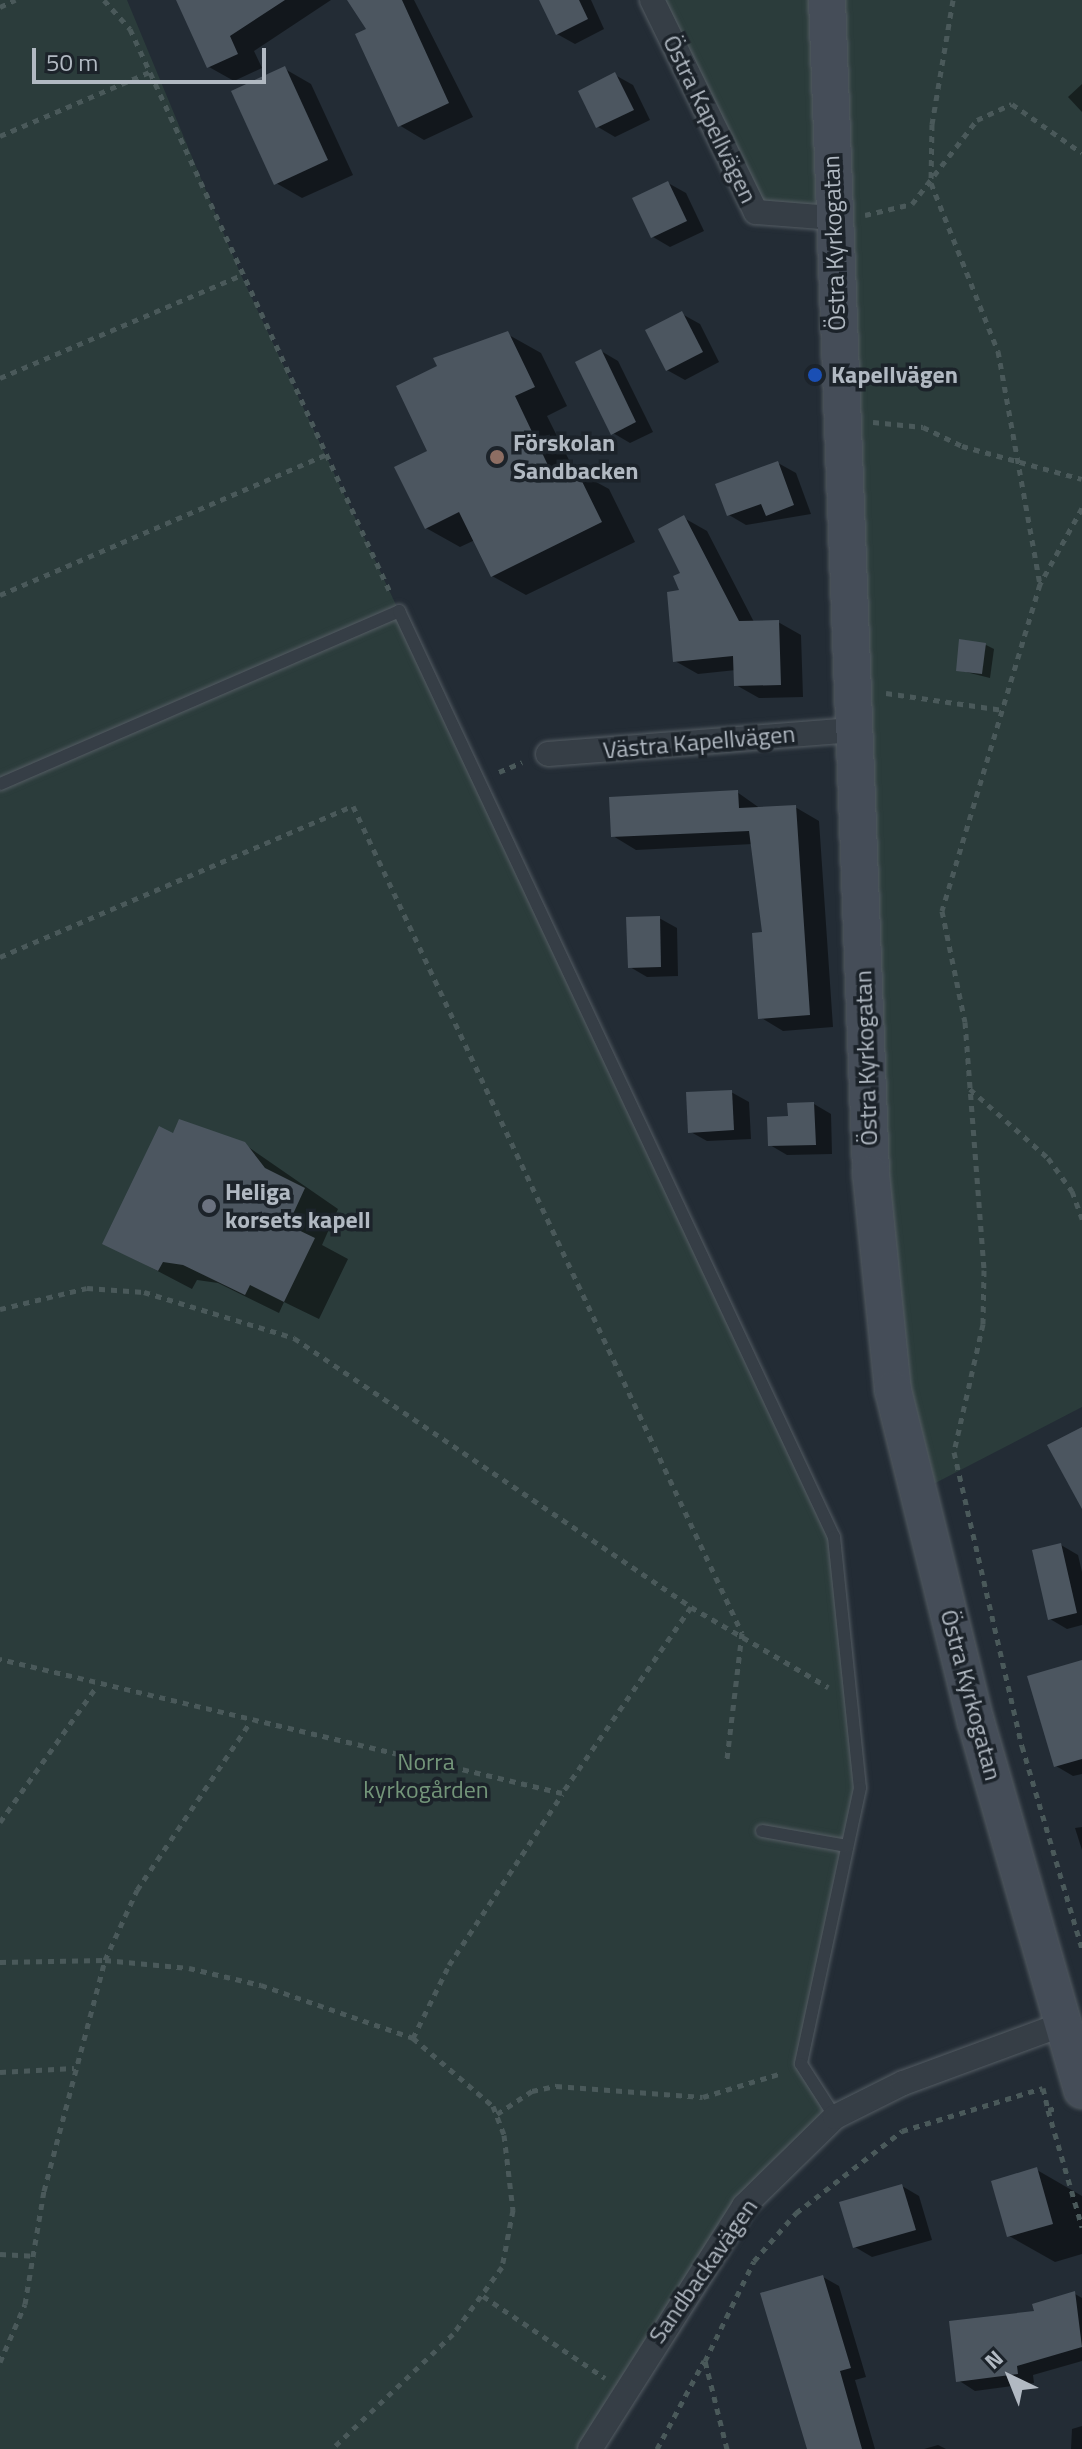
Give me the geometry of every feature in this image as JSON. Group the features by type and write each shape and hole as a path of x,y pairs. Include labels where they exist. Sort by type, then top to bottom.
{"street":[{"name":"Östra Kapellvägen","path":"652,0 756,212 832,218"},
{"name":"Östra Kyrkogatan","path":"827,0 850,730 871,1174 893,1390 1063,2024 1076,2097"},
{"name":"Västra Kapellvägen","path":"548,754 850,730"},
{"name":"Sandbackavägen","path":"590,2449 623,2390 744,2206 835,2117 903,2083 1063,2024"}],"lane":[{"path":"0,784 399,611 834,1537 845,1698 860,1788 801,2064 835,2117"},
{"path":"762,1831 847,1846"}],"path":[{"path":"0,7 15,0"},
{"path":"104,0 130,29 241,275 328,454 399,611"},
{"path":"953,0 932,124 931,183 998,351 1021,465 1040,584"},
{"path":"0,136 149,72"},
{"path":"832,218 912,204 977,120 1012,104 1082,153"},
{"path":"0,378 241,275"},
{"path":"840,424 896,420 1021,465 1082,479"},
{"path":"0,595 328,454"},
{"path":"1082,508 1040,584 942,911 969,1088 983,1324 954,1452 1022,1746 1082,1948"},
{"path":"849,688 1003,710"},
{"path":"483,786 503,768 548,754"},
{"path":"0,957 353,806 742,1633 727,1759"},
{"path":"969,1088 1048,1158 1072,1191 1082,1219"},
{"path":"0,1309 87,1288 144,1292 294,1338 691,1607 742,1633 845,1698"},
{"path":"413,2038 449,1965 562,1793 691,1607"},
{"path":"0,1659 249,1724 562,1793"},
{"path":"0,1822 97,1685"},
{"path":"0,2362 25,2304 74,2068 105,1960 137,1890 249,1724"},
{"path":"0,1962 105,1960 189,1968 261,1985 413,2038 467,2077 497,2114 513,2210 510,2243 483,2296 402,2388 332,2449"},
{"path":"497,2114 532,2091 556,2086 703,2097 801,2064"},
{"path":"0,2072 74,2068"},
{"path":"657,2449 754,2261 796,2213 902,2131 1043,2088 1082,2227"},
{"path":"1048,2110 1076,2097"},
{"path":"0,2254 33,2256"},
{"path":"483,2296 623,2390"},
{"path":"705,2361 727,2449"}],"green space":[{"name":"Norra kyrkogården","path":"0,0 127,0 241,275 834,1537 860,1788 801,2064 835,2117 744,2206 590,2449 0,2449"},
{"path":"652,0 1082,0 1082,1407 918,1492 893,1390 832,218 756,212"}],"building":[{"path":"176,0 285,0 230,36 238,54 207,68"},
{"path":"347,0 402,0 449,103 398,127 355,34 366,29"},
{"path":"539,0 579,0 588,19 556,35"},
{"path":"285,66 328,160 274,185 231,91"},
{"path":"615,72 634,110 596,128 578,91"},
{"path":"668,181 687,221 651,238 632,198"},
{"path":"682,311 703,352 666,371 645,330"},
{"path":"508,331 535,387 515,396 554,478 575,467 602,522 491,577 459,512 425,529 394,467 427,451 396,386 437,366 433,358"},
{"path":"601,349 636,422 611,435 575,362"},
{"path":"778,461 794,505 766,516 761,504 727,516 715,484"},
{"path":"684,515 739,621 779,620 781,685 734,686 733,656 673,662 667,592 679,590 673,576 680,573 658,529"},
{"path":"959,639 986,643 982,674 956,671"},
{"path":"738,790 739,808 796,805 810,1015 758,1019 752,933 762,932 749,831 611,837 609,797"},
{"path":"660,916 661,967 628,968 626,917"},
{"path":"732,1090 734,1130 688,1133 686,1092"},
{"path":"814,1102 816,1145 768,1146 767,1117 788,1116 787,1103"},
{"name":"Heliga korsets kapell","path":"179,1119 245,1142 265,1168 305,1188 288,1225 315,1238 284,1302 250,1285 245,1295 183,1265 163,1262 158,1271 102,1244 159,1126 173,1133"},
{"path":"1082,1427 1082,1509 1047,1445"},
{"path":"1061,1543 1077,1613 1048,1620 1032,1550"},
{"path":"1082,1660 1082,1759 1054,1767 1027,1676"},
{"path":"1037,2167 1053,2224 1007,2237 991,2181"},
{"path":"902,2184 916,2230 853,2248 839,2202"},
{"path":"823,2275 851,2368 840,2371 862,2449 807,2449 760,2293"},
{"path":"1075,2291 1082,2347 1017,2366 1018,2374 956,2382 949,2321 1034,2311 1032,2304"}],"place":[{"name":"Kapellvägen","path":"815,375"},
{"name":"Förskolan Sandbacken","path":"497,457"},
{"name":"Heliga korsets kapell","path":"209,1206"}]}
